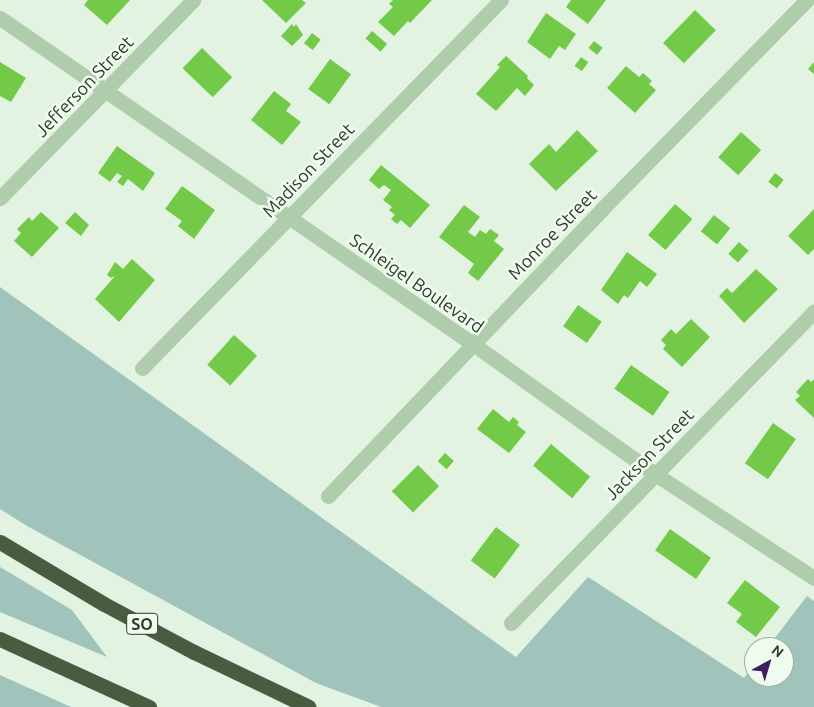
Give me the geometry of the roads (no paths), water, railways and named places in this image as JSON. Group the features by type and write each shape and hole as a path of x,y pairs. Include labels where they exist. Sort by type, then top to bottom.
{"highway":[{"name":"SO","path":"0,542 112,608 194,652 309,707"},
{"path":"0,640 149,707"}],"street":[{"name":"Jefferson Street","path":"0,198 193,0"},
{"name":"Madison Street","path":"142,368 501,0"},
{"name":"Monroe Street","path":"328,496 807,0"},
{"name":"Schleigel Boulevard","path":"0,18 473,344 655,474 814,578"},
{"name":"Jackson Street","path":"511,623 814,311"}]}
